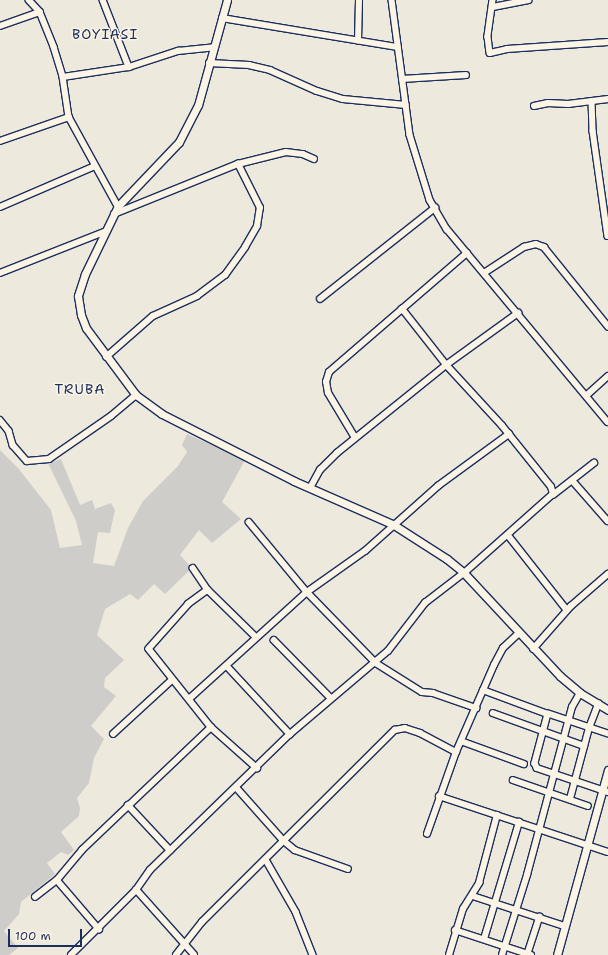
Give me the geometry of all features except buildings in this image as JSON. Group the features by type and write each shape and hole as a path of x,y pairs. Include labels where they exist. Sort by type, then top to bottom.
{"street":[{"path":"29,0 40,12 63,77 69,117 118,206"},
{"path":"103,0 129,67"},
{"path":"227,0 198,105 178,142 118,206 104,232 85,274 78,296 81,315 86,328 106,357 136,394 179,425 310,488 394,525 417,538 464,573 518,634 580,693 608,710"},
{"path":"358,41 359,0"},
{"path":"392,0 410,135 419,167 435,208 447,229 608,422"},
{"path":"493,0 487,50 490,53 514,48 608,42"},
{"path":"493,7 528,0"},
{"path":"0,26 40,12"},
{"path":"222,18 398,47"},
{"path":"63,77 129,67 178,52 214,47"},
{"path":"209,63 248,65 270,70 317,91 343,99 406,105"},
{"path":"402,79 466,75"},
{"path":"534,106 548,103 568,104 608,99"},
{"path":"592,101 593,131 608,236"},
{"path":"0,141 69,117"},
{"path":"114,214 238,164 286,152 303,154 314,159"},
{"path":"106,357 153,316 197,296 225,276 245,247 257,226 260,208 238,164"},
{"path":"0,207 95,166"},
{"path":"320,299 435,208"},
{"path":"0,272 104,232"},
{"path":"484,273 524,247 536,244 544,247 608,326"},
{"path":"355,438 328,393 326,382 328,372 467,253"},
{"path":"402,309 446,364 509,434 551,487 553,496"},
{"path":"310,488 320,470 355,438 446,364 518,313"},
{"path":"587,395 608,376"},
{"path":"0,420 9,431 13,445 27,461 49,459 111,416 136,394"},
{"path":"188,699 227,666 256,637 307,592 365,551 438,486 509,434"},
{"path":"71,955 99,929 136,890 150,870 237,788 290,734 331,698 376,663 425,603 464,573 553,496 594,463"},
{"path":"573,481 608,521"},
{"path":"249,522 307,592 376,663 422,692 433,693 476,708"},
{"path":"508,535 567,610"},
{"path":"193,568 208,590 256,637"},
{"path":"533,649 567,610 608,574"},
{"path":"208,590 189,604 149,647 172,680 211,727 257,768"},
{"path":"426,834 456,752 483,690 503,648 518,634"},
{"path":"274,640 331,698"},
{"path":"227,666 290,734"},
{"path":"113,734 172,680"},
{"path":"483,690 608,734"},
{"path":"502,955 517,910 555,774 568,720 580,693"},
{"path":"570,799 589,728 598,704"},
{"path":"493,713 584,746"},
{"path":"548,714 536,765 555,774 605,790"},
{"path":"35,897 57,880 82,850 211,727"},
{"path":"176,955 202,922 395,730 405,728 420,733 456,752"},
{"path":"461,741 524,764"},
{"path":"557,955 588,844 605,790 608,770"},
{"path":"513,780 588,806"},
{"path":"237,788 284,842 307,855 348,869"},
{"path":"439,796 588,844 608,852"},
{"path":"128,805 170,850"},
{"path":"449,955 455,930 463,909 473,896 497,815"},
{"path":"484,939 519,822"},
{"path":"266,860 296,912 313,955"},
{"path":"57,880 99,929"},
{"path":"136,890 184,946 194,955"},
{"path":"473,896 565,926"},
{"path":"455,930 529,955 539,917"}],"shaded area":[{"path":"187,434 245,460 222,502 241,519 212,543 199,530 180,555 192,568 165,594 154,584 138,600 130,594 105,609 97,635 124,660 105,678 104,687 116,696 91,726 104,739 94,758 89,783 77,798 80,808 79,816 61,832 74,850 68,855 61,852 47,863 55,874 21,902 19,914 4,931 18,948 9,955 0,955 0,450 18,468 51,510 60,548 82,545 76,521 48,463 61,459 80,505 92,500 95,509 111,503 115,510 110,533 98,532 93,563 114,566 128,528 143,501 178,466 187,452 182,445"}],"district":[{"name":"BOYIASI","path":"105,34"},
{"name":"TRUBA","path":"80,389"}]}
